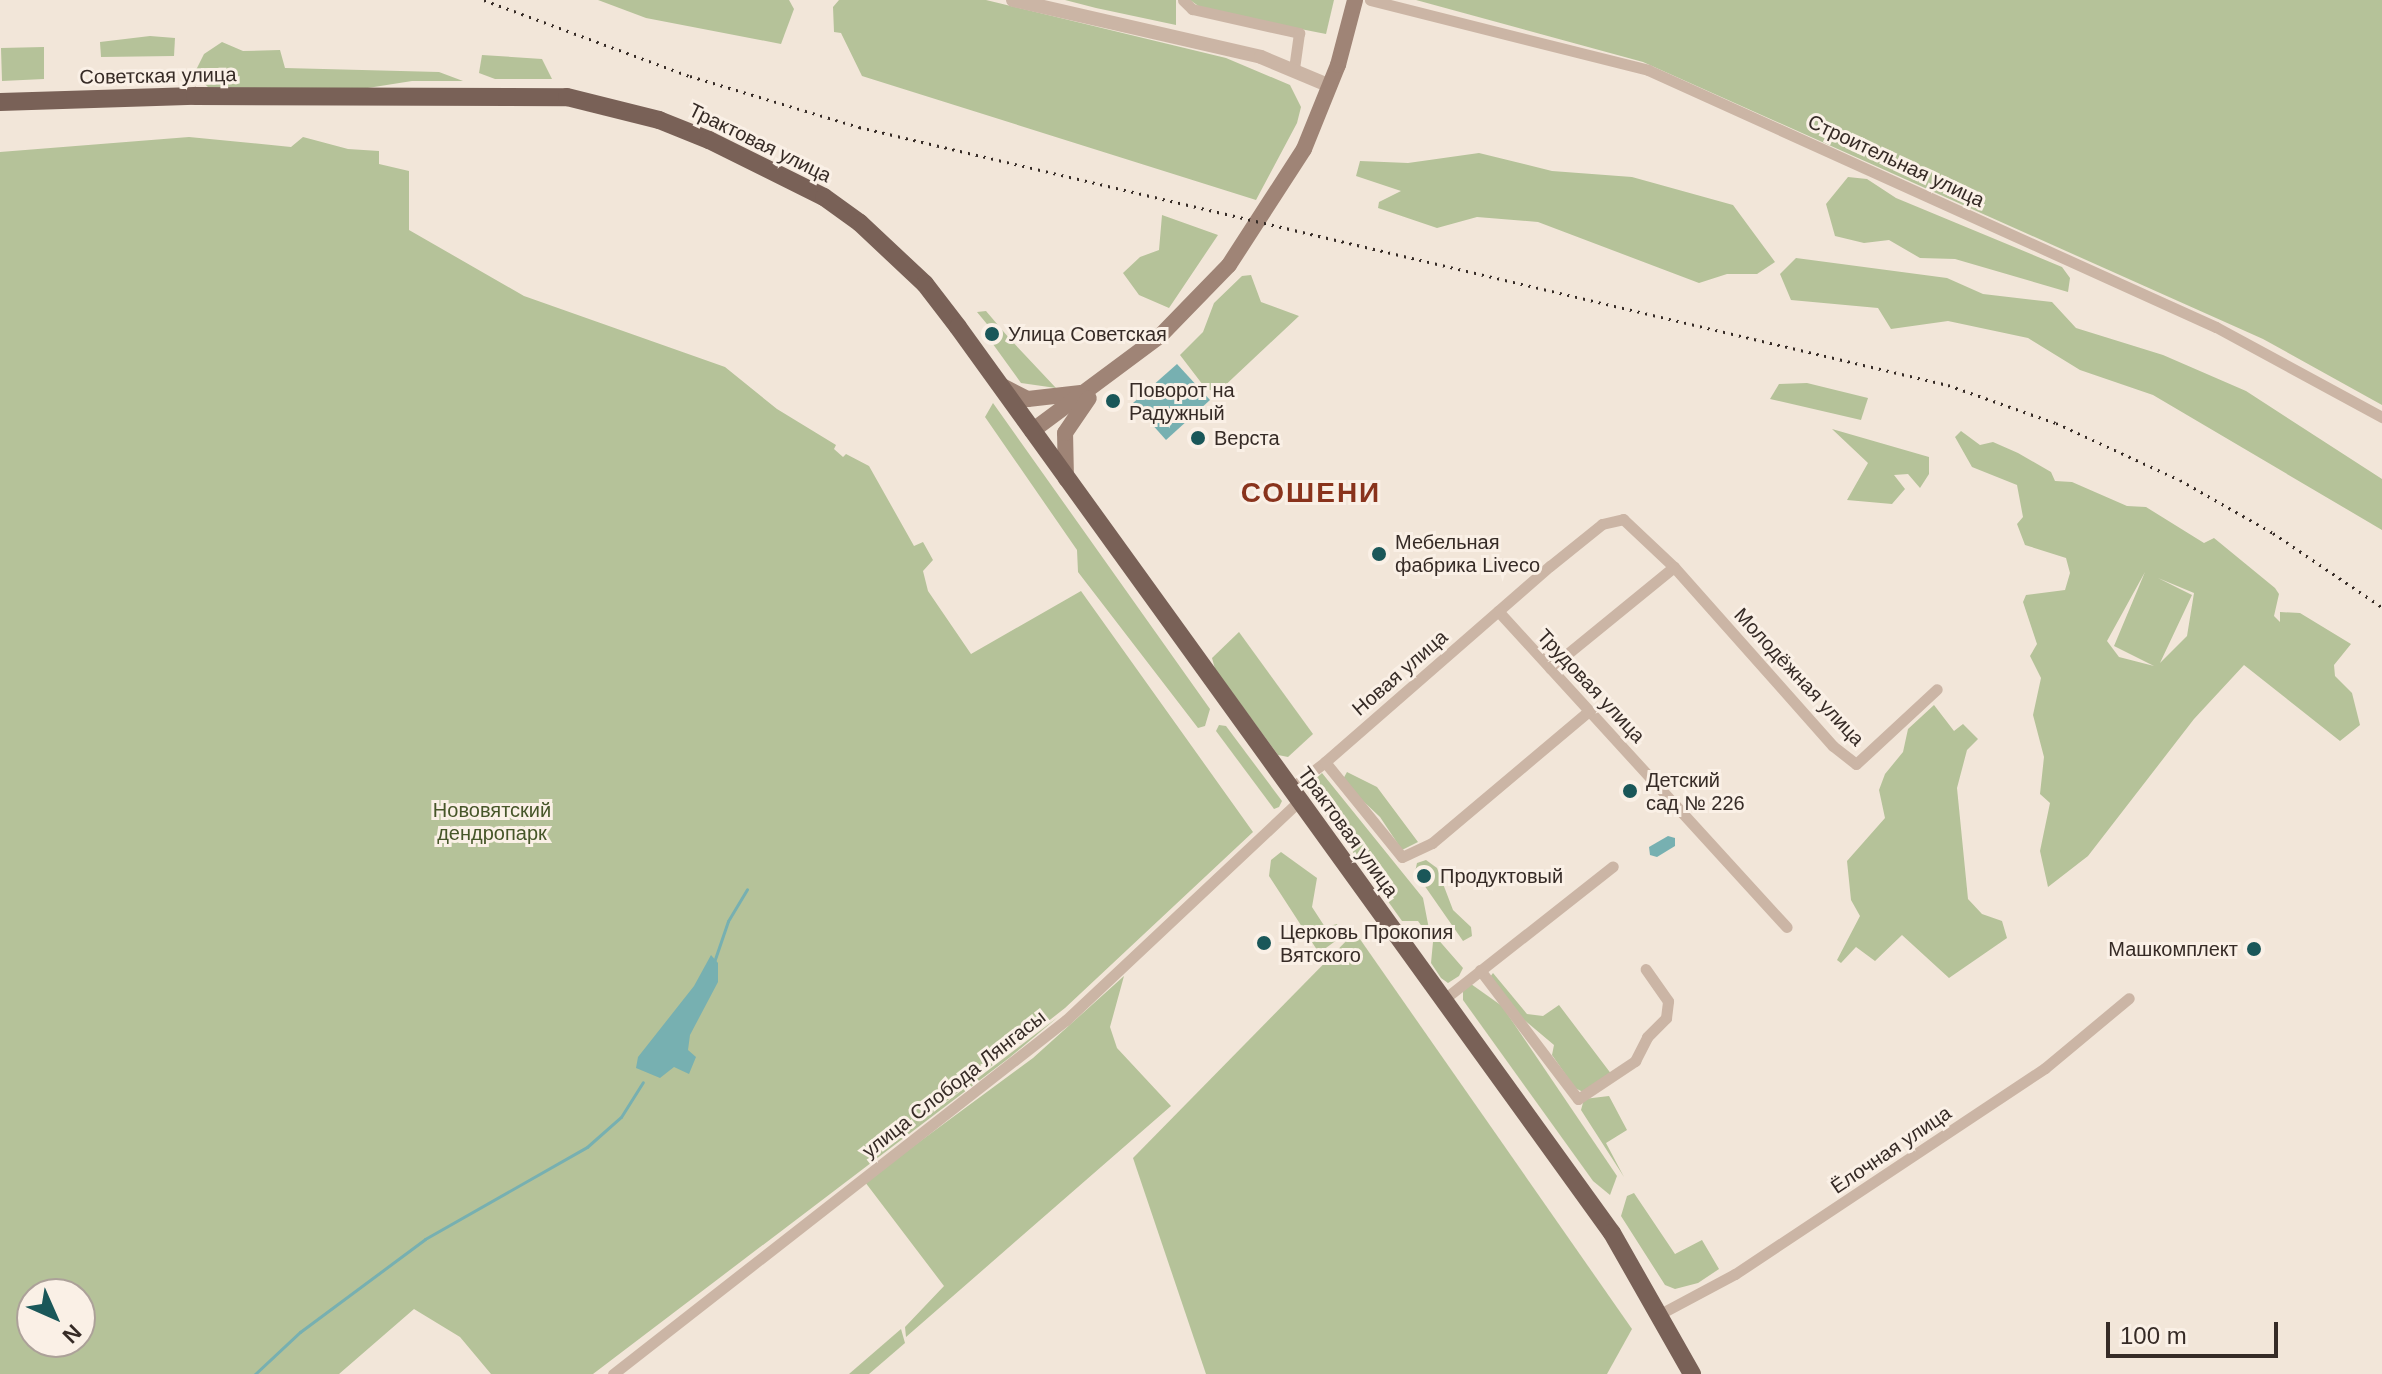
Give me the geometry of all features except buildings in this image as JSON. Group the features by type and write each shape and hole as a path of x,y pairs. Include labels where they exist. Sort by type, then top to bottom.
{"main road":[{"path":"1032,431 1100,384 1172,326 1237,254 1285,180 1330,86 1355,0"},
{"name":"Советская улица","path":"0,102 317,95"},
{"name":"Трактовая улица","path":"317,95 567,97 659,120 709,140 824,197 860,223 925,284 1612,1233 1692,1374"},
{"path":"999,385 1028,399 1046,401 1100,384"},
{"path":"1066,481 1065,433 1100,384"}],"street":[{"path":"1013,0 1248,54 1294,69 1330,86"},
{"path":"1183,0 1192,9 1299,33 1294,69"},
{"name":"Строительная улица","path":"1370,0 1648,70 2216,327 2382,417"},
{"name":"Молодёжная улица","path":"1498,611 1602,524 1623,519 1674,567 1833,746 1856,764 1937,689"},
{"path":"1550,668 1674,567"},
{"name":"Новая улица","path":"1294,796 1325,762 1498,611"},
{"name":"Трудовая улица","path":"1498,611 1787,927"},
{"path":"1325,762 1402,857 1432,843 1589,711"},
{"name":"улица Слобода Лянгасы","path":"613,1374 1066,1020 1294,796"},
{"path":"1443,1000 1613,866"},
{"path":"1480,970 1578,1099 1635,1061 1647,1037 1666,1018 1668,1001 1646,969"},
{"name":"Ёлочная улица","path":"1660,1314 1735,1274 2060,1059 2129,998"}],"green space":[{"path":"598,0 789,0 794,9 781,44 646,18"},
{"path":"839,0 986,0 1226,58 1290,85 1301,107 1297,123 1256,200 862,76 841,33 834,32 833,7"},
{"path":"1065,0 1176,0 1176,25 1096,8"},
{"path":"1190,0 1334,0 1326,34 1204,10"},
{"path":"1416,0 2382,0 2382,405 2263,339 1643,62"},
{"path":"150,36 175,38 174,56 101,57 100,42"},
{"path":"222,42 243,51 280,50 285,68 439,72 463,81 412,81 355,90 208,87 194,74 204,54"},
{"path":"44,47 44,79 2,81 1,48"},
{"path":"482,55 542,59 552,79 495,79 479,73"},
{"name":"Нововятский дендропарк","path":"189,137 291,147 303,137 348,149 379,151 379,164 409,171 409,230 524,296 725,367 777,409 836,445 834,449 843,457 846,454 869,466 914,546 923,542 933,560 923,571 928,591 971,654 1081,591 1253,832 1065,1008 915,1126 1058,1017 1009,1058 593,1374 491,1374 460,1337 414,1309 339,1374 0,1374 0,152"},
{"path":"1479,153 1552,171 1632,177 1733,205 1775,262 1757,274 1727,274 1699,283 1538,222 1477,217 1437,228 1378,208 1379,202 1401,191 1356,176 1360,161 1408,163"},
{"path":"1848,177 1867,179 1896,198 2062,267 2070,278 2068,292 1955,259 1920,258 1889,240 1864,243 1835,236 1826,204"},
{"path":"1162,215 1218,235 1169,308 1139,295 1123,273 1140,257 1159,250"},
{"path":"1796,258 1947,278 1983,294 2052,302 2076,328 2163,355 2246,391 2382,479 2382,530 2153,395 2080,370 2028,338 1948,321 1891,329 1878,308 1791,300 1780,274"},
{"path":"1251,275 1261,302 1299,316 1218,392 1206,389 1180,355 1203,332 1214,303 1242,276"},
{"path":"986,311 1056,388 1021,383 990,340 996,335 977,312"},
{"path":"1807,383 1868,398 1861,420 1770,399 1779,384"},
{"path":"993,403 1210,709 1205,726 1198,728 1078,572 1077,550 985,417"},
{"path":"1832,429 1929,457 1929,474 1920,488 1908,474 1894,475 1905,489 1892,504 1847,500 1868,463"},
{"path":"1961,431 1980,445 1993,442 2051,472 2055,481 2072,482 2127,506 2146,507 2204,543 2214,538 2275,588 2279,594 2274,616 2280,622 2280,612 2300,613 2351,644 2334,665 2335,676 2352,693 2360,725 2340,741 2244,665 2194,719 2088,856 2048,887 2040,851 2050,803 2040,794 2044,757 2033,715 2041,678 2030,656 2037,644 2023,602 2026,595 2065,590 2070,573 2066,558 2025,545 2017,524 2023,517 2017,485 1972,467 1955,437","holes":["2145,572 2114,646 2154,666 2119,657 2107,641","2158,578 2194,593 2187,636 2160,663 2192,595"]},
{"path":"1239,632 1313,734 1288,757 1278,755 1215,669 1212,658"},
{"path":"1934,705 1954,731 1963,724 1978,739 1967,750 1957,788 1968,899 1982,914 2002,921 2007,938 1949,978 1902,935 1875,961 1856,947 1841,963 1837,960 1860,916 1851,900 1847,861 1885,818 1879,790 1885,774 1903,752 1908,729"},
{"path":"1219,725 1226,726 1282,801 1279,807 1274,809 1216,731"},
{"path":"1347,772 1377,787 1418,842 1402,850 1380,817 1342,781"},
{"path":"1322,773 1423,898 1429,929 1463,968 1459,976 1448,983 1441,978 1431,963 1433,942 1418,921 1402,921 1318,803 1308,786"},
{"path":"1281,852 1317,878 1312,907 1325,927 1337,924 1341,937 1319,953 1269,876 1271,860"},
{"path":"1426,860 1437,868 1453,910 1471,927 1472,936 1463,941 1415,872 1417,863"},
{"path":"1355,932 1632,1329 1607,1374 1206,1374 1133,1158"},
{"path":"1493,973 1527,1014 1543,1016 1559,1005 1612,1075 1585,1093 1575,1088 1552,1055 1554,1045 1523,1019 1490,977"},
{"path":"1124,976 1110,1027 1117,1048 1171,1106 906,1337 905,1327 944,1286 865,1182 1033,1058"},
{"path":"1471,984 1502,1006 1617,1176 1610,1195 1593,1181 1463,1000 1463,991"},
{"path":"1609,1096 1627,1130 1606,1143 1624,1177 1581,1110 1584,1099"},
{"path":"1634,1193 1675,1254 1702,1240 1719,1269 1698,1283 1675,1289 1665,1285 1621,1216 1627,1196"},
{"path":"901,1329 905,1343 869,1374 849,1374"}],"water":[{"path":"1177,364 1210,400 1166,440 1133,403"},
{"path":"1668,836 1675,838 1675,846 1657,857 1650,855 1649,847"},
{"path":"711,955 718,963 718,982 690,1035 688,1050 696,1057 689,1074 674,1067 660,1078 636,1068 638,1057 694,986"}],"waterway":[{"path":"714,962 728,921 747,889"},
{"path":"255,1374 300,1332 425,1239 587,1147 621,1117 643,1082"}],"railway":[{"path":"484,0 690,76 859,127 1948,385 2056,423 2180,480 2273,533 2382,607"}],"place":[{"name":"Улица Советская","path":"992,334"},
{"name":"Поворот на Радужный","path":"1113,401"},
{"name":"Верста","path":"1198,438"},
{"name":"Мебельная фабрика Liveco","path":"1379,554"},
{"name":"Детский сад № 226","path":"1630,791"},
{"name":"Продуктовый","path":"1424,876"},
{"name":"Церковь Прокопия Вятского","path":"1264,943"},
{"name":"Машкомплект","path":"2254,949"}],"district":[{"name":"СОШЕНИ","path":"1311,493"}]}
